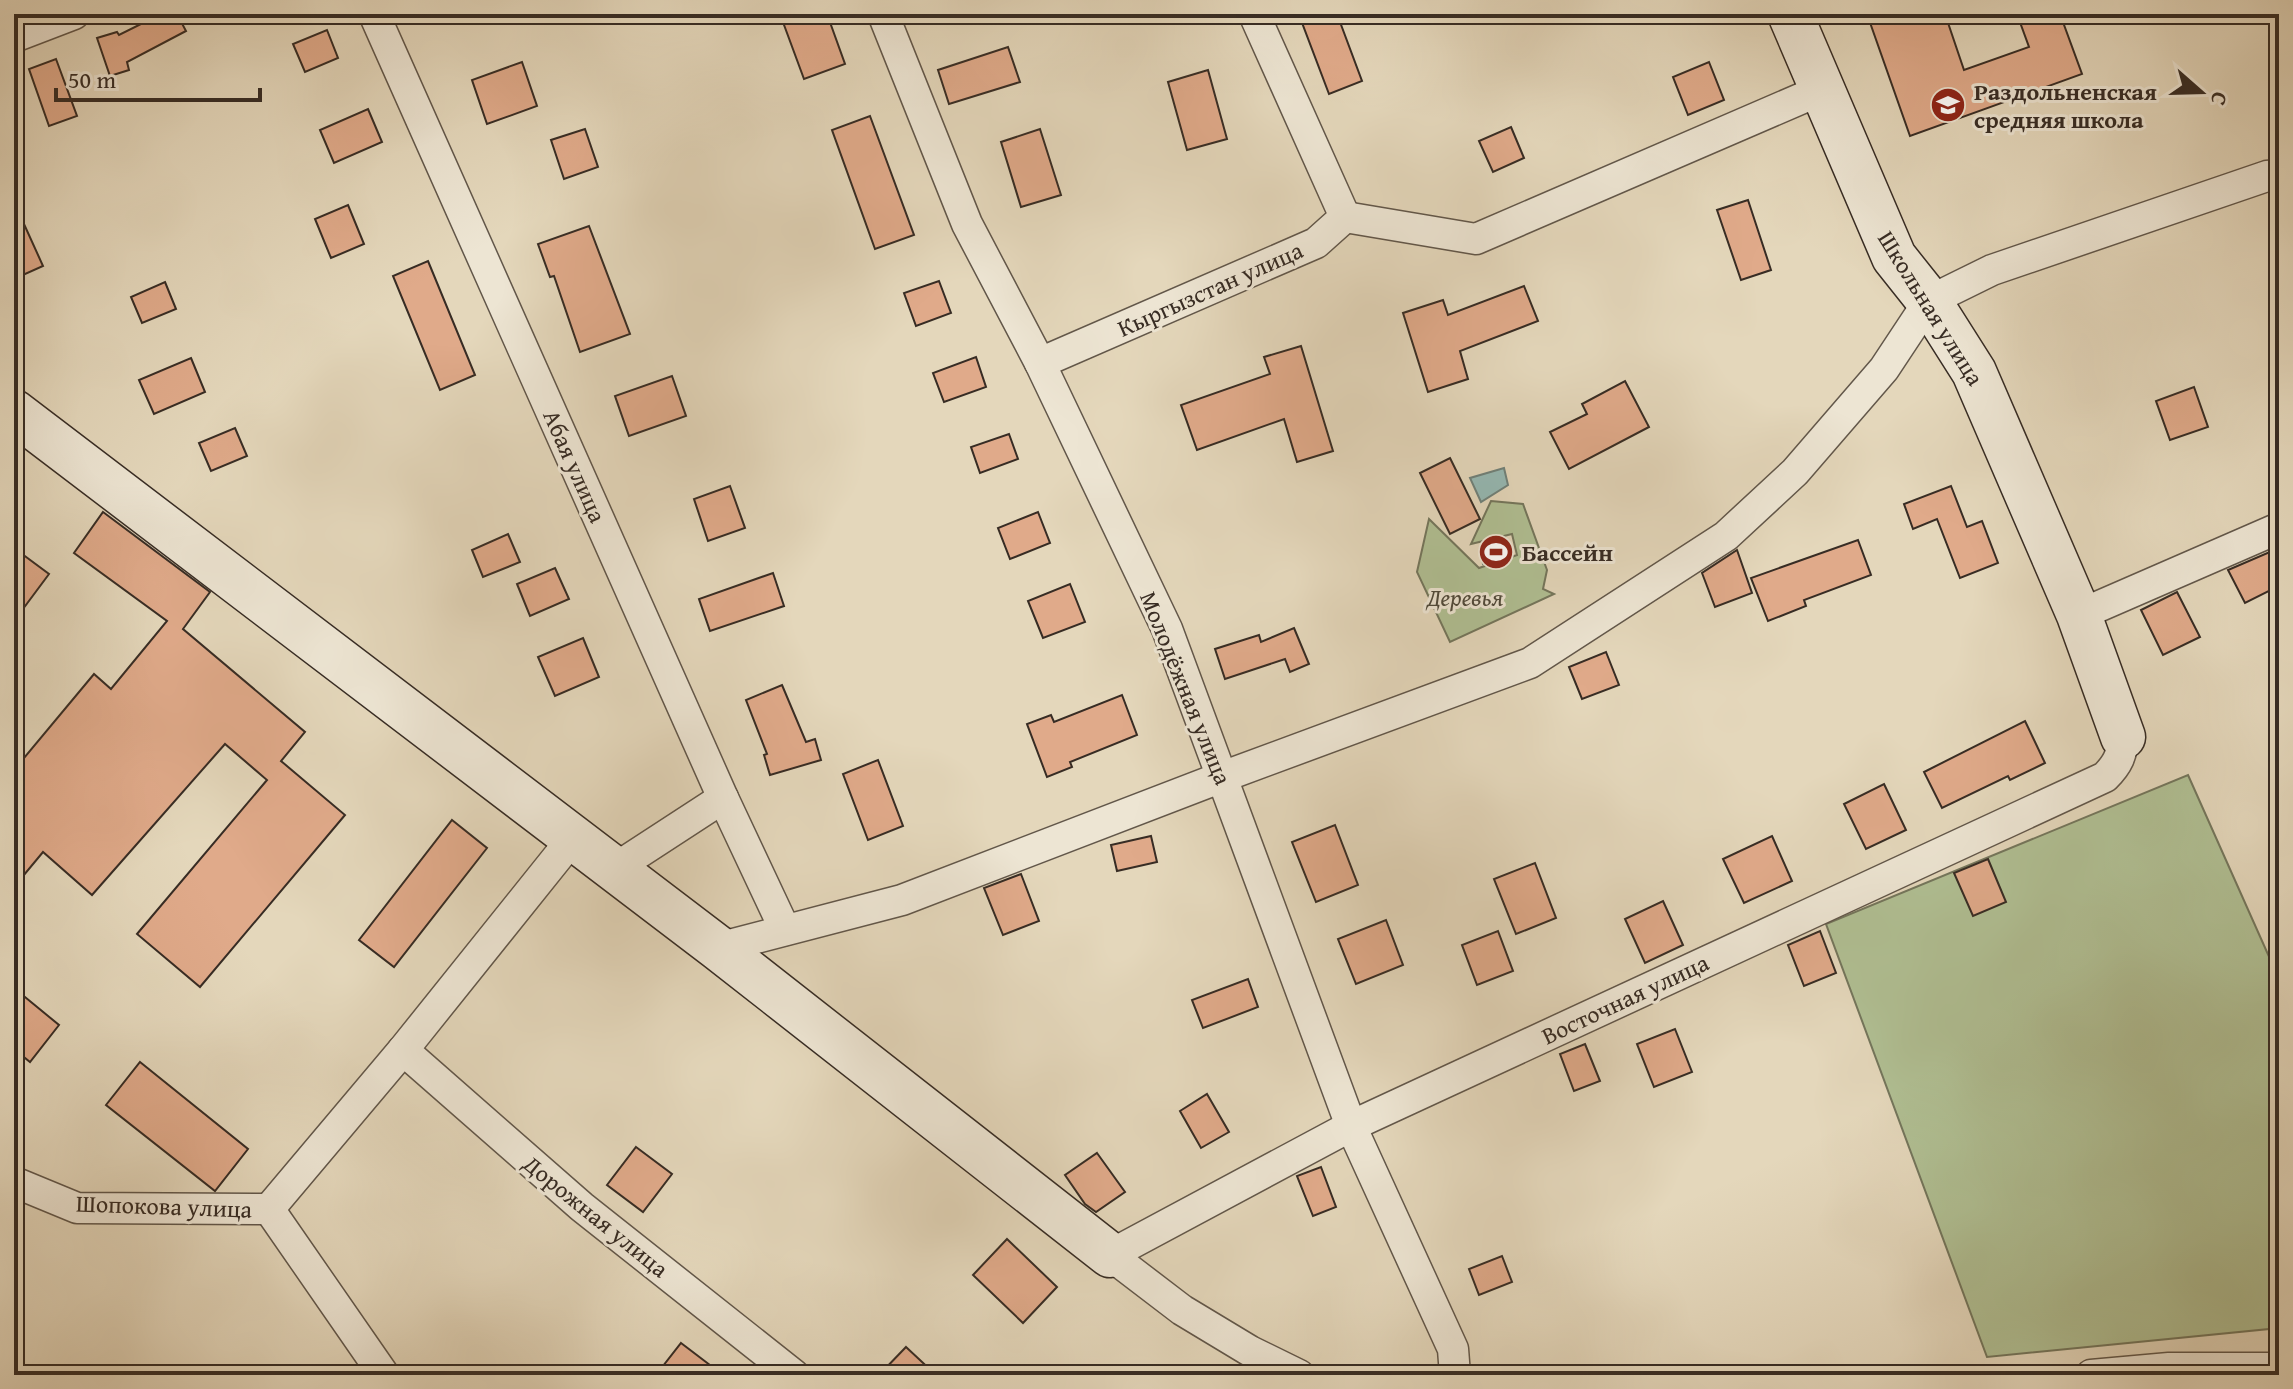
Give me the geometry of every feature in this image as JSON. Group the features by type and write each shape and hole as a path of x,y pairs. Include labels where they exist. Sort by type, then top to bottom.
{"street":[{"path":"14,37 74,14"},
{"name":"Абая улица","path":"374,14 723,798 785,930"},
{"name":"Молодёжная улица","path":"883,14 967,224 1040,363 1167,629 1351,1126 1453,1349 1455,1375"},
{"path":"1254,14 1345,217 1476,239 1821,90"},
{"name":"Школьная улица","path":"1790,14 1894,257 1929,301 1974,372 2079,615 2123,737"},
{"path":"718,948 902,900 1530,663 1726,536 1795,472 1884,369 1929,301 1992,270 2267,176 2279,175"},
{"name":"Кыргызстан улица","path":"1040,363 1316,243 1345,217"},
{"path":"14,412 718,948 1182,1310 1250,1351 1299,1375"},
{"path":"2079,615 2279,528"},
{"name":"Восточная улица","path":"1110,1255 1351,1126 2105,777 2117,765 2123,737"},
{"path":"614,869 723,798"},
{"path":"384,1375 269,1209 403,1050 573,838"},
{"name":"Дорожная улица","path":"403,1050 582,1207 794,1375"},
{"name":"Шопокова улица","path":"14,1182 77,1208 269,1209"},
{"path":"2091,1375 2169,1368 2279,1368"}],"green space":[{"name":"Деревья","path":"1491,501 1523,504 1547,570 1543,589 1554,594 1450,642 1417,572 1429,519 1479,568 1517,555 1512,534 1471,544"},
{"path":"2188,775 2279,979 2279,1328 1987,1357 1826,924"}],"water":[{"name":"Бассейн","path":"1504,468 1508,485 1481,502 1470,478"},
{"name":"Бассейн","path":"1508,543 1512,555 1483,564 1480,549"}],"building":[{"path":"161,14 177,14 186,31 127,62 129,70 110,76 97,38 117,32 119,35"},
{"path":"780,14 827,14 845,64 804,79"},
{"path":"1318,14 1337,14 1362,81 1329,94 1301,20"},
{"name":"Раздольненская средняя школа","path":"1867,14 1945,14 1964,70 2029,47 2017,14 2060,14 2082,74 1910,136"},
{"path":"327,30 338,58 305,72 293,44"},
{"path":"1008,47 1020,82 949,104 938,70"},
{"path":"56,59 77,116 49,126 29,69"},
{"path":"522,62 537,106 487,124 472,80"},
{"path":"1709,62 1724,100 1688,115 1673,77"},
{"path":"1208,70 1227,139 1187,150 1168,82"},
{"path":"368,109 382,142 334,163 320,130"},
{"path":"870,116 914,235 875,249 832,130"},
{"path":"1511,127 1524,158 1493,172 1479,141"},
{"path":"585,129 598,167 564,179 551,140"},
{"path":"1040,129 1061,195 1021,207 1001,142"},
{"path":"1748,200 1771,270 1741,280 1717,210"},
{"path":"14,202 43,266 14,279"},
{"path":"348,205 364,244 331,258 315,219"},
{"path":"589,226 630,334 580,352 554,276 550,277 538,244"},
{"path":"428,261 475,375 440,390 393,276"},
{"path":"939,281 951,313 916,326 904,293"},
{"path":"165,282 176,309 142,323 131,297"},
{"path":"1524,286 1538,321 1460,351 1468,379 1428,392 1403,313 1443,300 1448,315"},
{"path":"1301,346 1333,451 1297,462 1284,419 1197,450 1181,405 1270,374 1264,357"},
{"path":"976,357 986,387 944,402 933,373"},
{"path":"191,358 205,392 154,414 139,380"},
{"path":"672,376 686,416 629,436 615,396"},
{"path":"1625,381 1649,427 1569,469 1550,432 1587,414 1582,404"},
{"path":"2194,387 2208,427 2170,440 2156,401"},
{"path":"235,428 247,456 211,471 199,443"},
{"path":"1009,434 1018,459 980,473 971,447"},
{"path":"1450,458 1480,519 1450,534 1420,473"},
{"path":"730,486 745,528 708,541 694,499"},
{"path":"1951,486 1967,527 1982,521 1998,563 1960,578 1937,519 1913,529 1904,504"},
{"path":"103,512 210,592 183,629 305,732 281,761 345,815 200,987 137,934 267,780 225,744 92,895 43,852 14,887 14,770 94,674 111,689 167,621 74,553"},
{"path":"1038,512 1050,543 1010,559 998,528"},
{"path":"508,534 520,562 483,577 472,550"},
{"path":"1858,540 1871,575 1804,600 1806,606 1768,621 1751,578"},
{"path":"14,548 49,574 14,621"},
{"path":"2279,548 2279,586 2245,603 2228,570"},
{"path":"1737,550 1752,593 1715,607 1702,573"},
{"path":"555,568 569,599 530,616 517,584"},
{"path":"773,573 784,606 710,631 699,599"},
{"path":"1070,584 1085,622 1043,638 1028,601"},
{"path":"2177,592 2200,637 2163,655 2141,610"},
{"path":"1294,628 1309,664 1290,672 1285,659 1225,679 1215,649 1259,635 1261,642"},
{"path":"583,638 599,677 555,696 538,657"},
{"path":"1606,652 1619,685 1582,699 1569,667"},
{"path":"782,685 806,742 815,739 821,760 770,775 764,755 767,754 746,700"},
{"path":"1122,695 1137,735 1070,762 1072,767 1047,777 1027,724 1051,715 1054,722"},
{"path":"2025,721 2045,763 2010,780 2008,776 1942,808 1924,772"},
{"path":"878,760 903,826 868,840 843,774"},
{"path":"1884,784 1906,830 1866,849 1844,804"},
{"path":"452,820 487,848 394,967 359,940"},
{"path":"1335,825 1358,885 1316,902 1292,842"},
{"path":"1151,836 1157,862 1117,871 1111,845"},
{"path":"1772,836 1792,881 1744,903 1723,859"},
{"path":"1988,859 2006,902 1973,916 1954,873"},
{"path":"1535,863 1556,918 1516,934 1494,879"},
{"path":"1021,874 1039,921 1003,935 984,888"},
{"path":"1663,901 1683,945 1645,963 1625,919"},
{"path":"1386,920 1403,965 1356,984 1338,939"},
{"path":"1498,931 1513,971 1477,985 1462,945"},
{"path":"1820,931 1836,973 1804,986 1788,945"},
{"path":"1248,979 1258,1007 1203,1028 1192,1000"},
{"path":"14,988 59,1025 30,1062 14,1049"},
{"path":"1675,1029 1692,1072 1654,1087 1637,1044"},
{"path":"1585,1044 1600,1081 1574,1091 1560,1054"},
{"path":"140,1062 248,1149 215,1191 106,1105"},
{"path":"1207,1094 1229,1132 1201,1148 1180,1111"},
{"path":"636,1147 672,1174 643,1212 607,1185"},
{"path":"1097,1153 1125,1192 1096,1212 1085,1204 1065,1175"},
{"path":"1321,1167 1336,1207 1313,1216 1297,1176"},
{"path":"1007,1239 1057,1287 1023,1323 973,1275"},
{"path":"1502,1256 1512,1282 1479,1295 1469,1269"},
{"path":"681,1343 723,1375 656,1375"},
{"path":"906,1347 936,1375 879,1375"}],"place":[{"name":"Раздольненская средняя школа","path":"1948,105"},
{"name":"Бассейн","path":"1496,552"}]}
